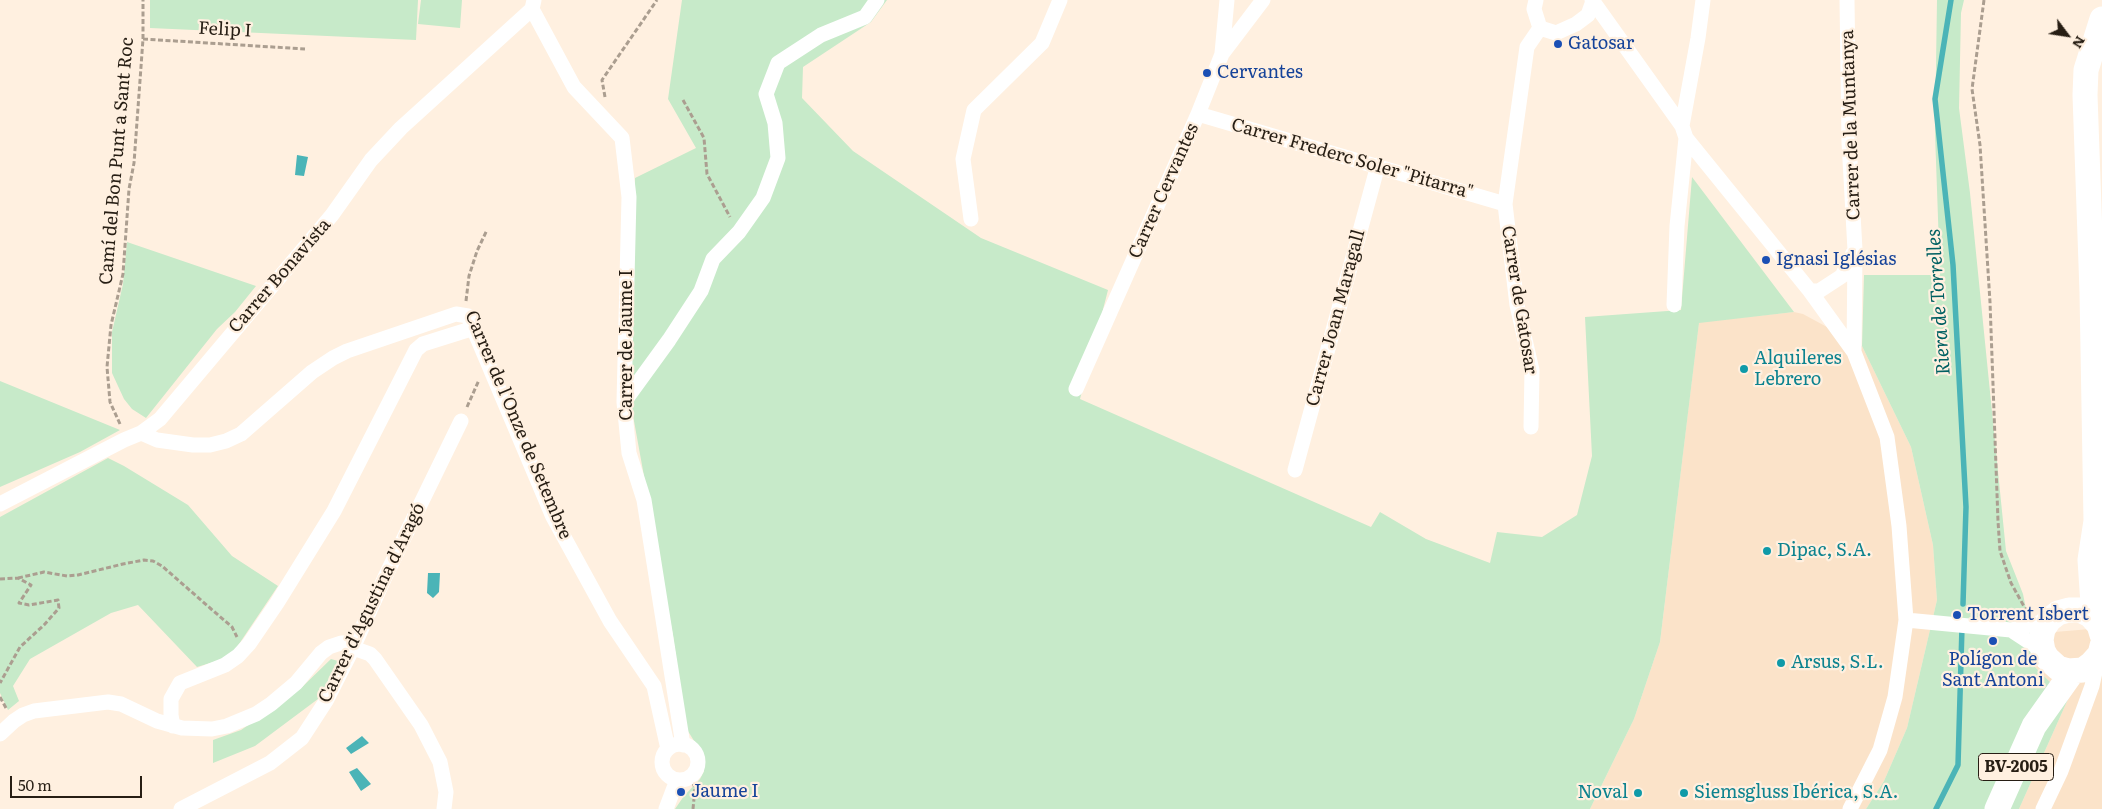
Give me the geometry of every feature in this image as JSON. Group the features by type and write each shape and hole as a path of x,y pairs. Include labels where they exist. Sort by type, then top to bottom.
{"main road":[{"name":"BV-2005","path":"1997,809 2034,726 2073,671 2083,670 2092,664 2099,639 2090,560 2096,521 2097,292 2094,95 2086,70 2102,19"},
{"name":"BV-2005","path":"2034,726 2045,654 2042,634 2048,618 2072,598 2090,560"},
{"path":"2048,618 2080,610 2099,639"},
{"path":"2045,654 2058,668 2073,671"}],"street":[{"path":"624,402 670,340 701,291 713,259 739,232 763,198 778,158 775,123 766,94 778,63 821,35 865,16 877,0"},
{"path":"971,219 963,159 974,110 1042,43 1060,0"},
{"path":"1222,54 1227,0"},
{"name":"Carrer Cervantes","path":"1076,389 1198,114 1222,54 1264,0"},
{"path":"1536,0 1534,9 1540,28 1556,33 1576,24 1588,15 1593,1"},
{"path":"1674,305 1677,226 1684,132 1703,0"},
{"name":"Carrer de la Muntanya","path":"1847,0 1849,142 1855,250 1854,352"},
{"path":"1593,1 1684,132 1810,290 1854,352 1886,437 1899,526 1906,620 1896,697 1880,750 1850,809"},
{"name":"Carrer de Jaume I","path":"533,5 574,87 622,138 629,197 624,402 629,452 644,500 676,747"},
{"name":"Carrer Bonavista","path":"0,504 124,440 142,433 160,418 332,215 371,160 401,128 533,5"},
{"name":"Carrer de Gatosar","path":"1531,427 1532,370 1517,305 1505,204 1527,47 1540,28"},
{"name":"Carrer Frederc Soler \"Pitarra\"","path":"1198,114 1378,165 1505,204"},
{"name":"Carrer Joan Maragall","path":"1296,470 1378,165"},
{"name":"Carrer de la Muntanya","path":"1810,290 1820,291 1842,276 1855,250"},
{"path":"142,433 157,440 193,445 210,445 226,441 241,434 312,372 347,351 456,314 471,322"},
{"path":"173,726 171,699 180,683 225,665 238,656 249,644 277,604 334,511 416,350 423,344 471,322"},
{"name":"Carrer de l'Onze de Setembre","path":"471,322 553,517 610,621 654,686 676,747"},
{"name":"Carrer d'Agustina d'Aragó","path":"181,809 270,763 302,738 326,701 353,648 385,576 460,421"},
{"path":"1906,620 2011,630 2048,618"},
{"path":"2011,630 2045,654"},
{"path":"2042,809 2061,771 2092,686 2099,639"},
{"path":"0,734 18,718 34,712 108,702 121,704 157,721 173,726 198,729 237,723 271,704 296,683 329,647 341,643 347,644 370,654 375,659 420,725 440,762 446,792 444,809"},
{"name":"Carrer de Jaume I","path":"666,809 684,778 696,770 697,758 690,747 676,747 663,757 663,768 668,776 684,778"}],"path":[{"name":"Camí del Bon Punt a Sant Roc","path":"124,440 110,402 106,367 111,325 123,274 129,189 134,163 139,113 144,39 142,0"},
{"path":"610,127 602,80 658,0"},
{"path":"1984,0 1972,89 1980,145 1990,302 1991,382 2000,551 2011,583 2048,618"},
{"name":"Felip I","path":"144,39 305,49"},
{"path":"683,100 704,138 707,174 739,232"},
{"name":"Carrer de l'Onze de Setembre","path":"471,322 466,298 468,276 487,230"},
{"path":"460,421 487,362"},
{"path":"0,579 18,578 44,572 67,576 78,575 132,562 153,561 162,566 232,628 238,640"},
{"path":"0,683 20,647 59,608 58,600 29,605 19,603 31,585 18,578"},
{"path":"684,778 695,788 692,809"}],"shaded area":[{"path":"1794,312 1803,314 1862,346 1911,447 1933,545 1937,600 1907,728 1884,781 1866,809 1590,809 1634,719 1660,642 1699,322"},
{"path":"2102,628 2102,809 2019,809 2073,688 2050,682 2031,663 2031,634"}],"green space":[{"path":"150,0 418,0 416,40 150,28"},
{"path":"421,0 462,0 460,28 418,24"},
{"path":"682,0 887,0 871,22 803,67 802,98 853,151 981,238 1108,290 1080,399 1371,527 1380,512 1426,539 1490,563 1497,532 1542,537 1577,515 1592,456 1585,317 1681,310 1692,177 1794,312 1699,323 1660,642 1634,719 1590,809 675,809 700,779 704,771 704,762 701,752 686,728 673,636 632,410 628,368 635,178 696,148 668,99"},
{"path":"1937,0 1964,0 1961,13 1959,108 1970,193 2006,551 2023,594 2031,634 2031,663 2050,682 2073,688 2019,809 1866,809 1884,781 1907,728 1937,600 1933,545 1911,447 1862,346 1864,275 1940,275 1935,133"},
{"path":"127,242 256,286 235,312 217,329 146,418 132,409 124,399 112,373 112,332 123,284"},
{"path":"0,381 120,430 80,452 0,487"},
{"path":"108,458 188,505 232,556 278,586 233,653 217,661 197,667 138,605 111,613 30,659 13,686 19,701 8,710 0,693 0,517"},
{"path":"331,659 338,661 322,696 255,746 213,763 213,740 241,730 281,703 300,689"}],"water":[{"path":"297,155 308,157 304,176 295,175"},
{"path":"428,573 440,573 439,592 433,598 427,593"},
{"path":"362,736 369,743 351,754 346,748"},
{"path":"357,768 371,784 361,791 349,772"}],"waterway":[{"name":"Riera de Torrelles","path":"1951,0 1935,99 1953,265 1966,507 1963,604"},
{"name":"Riera de Torrelles","path":"1936,809 1958,765 1962,627"}],"place":[{"name":"Gatosar","path":"1558,44"},
{"name":"Cervantes","path":"1207,73"},
{"name":"Ignasi Iglésias","path":"1766,260"},
{"name":"Alquileres Lebrero","path":"1744,369"},
{"name":"Dipac, S.A.","path":"1767,551"},
{"name":"Torrent Isbert","path":"1957,615"},
{"name":"Polígon de Sant Antoni","path":"1993,641"},
{"name":"Arsus, S.L.","path":"1781,663"},
{"name":"Jaume I","path":"681,792"},
{"name":"Noval","path":"1638,793"},
{"name":"Siemsgluss Ibérica, S.A.","path":"1684,793"}]}
